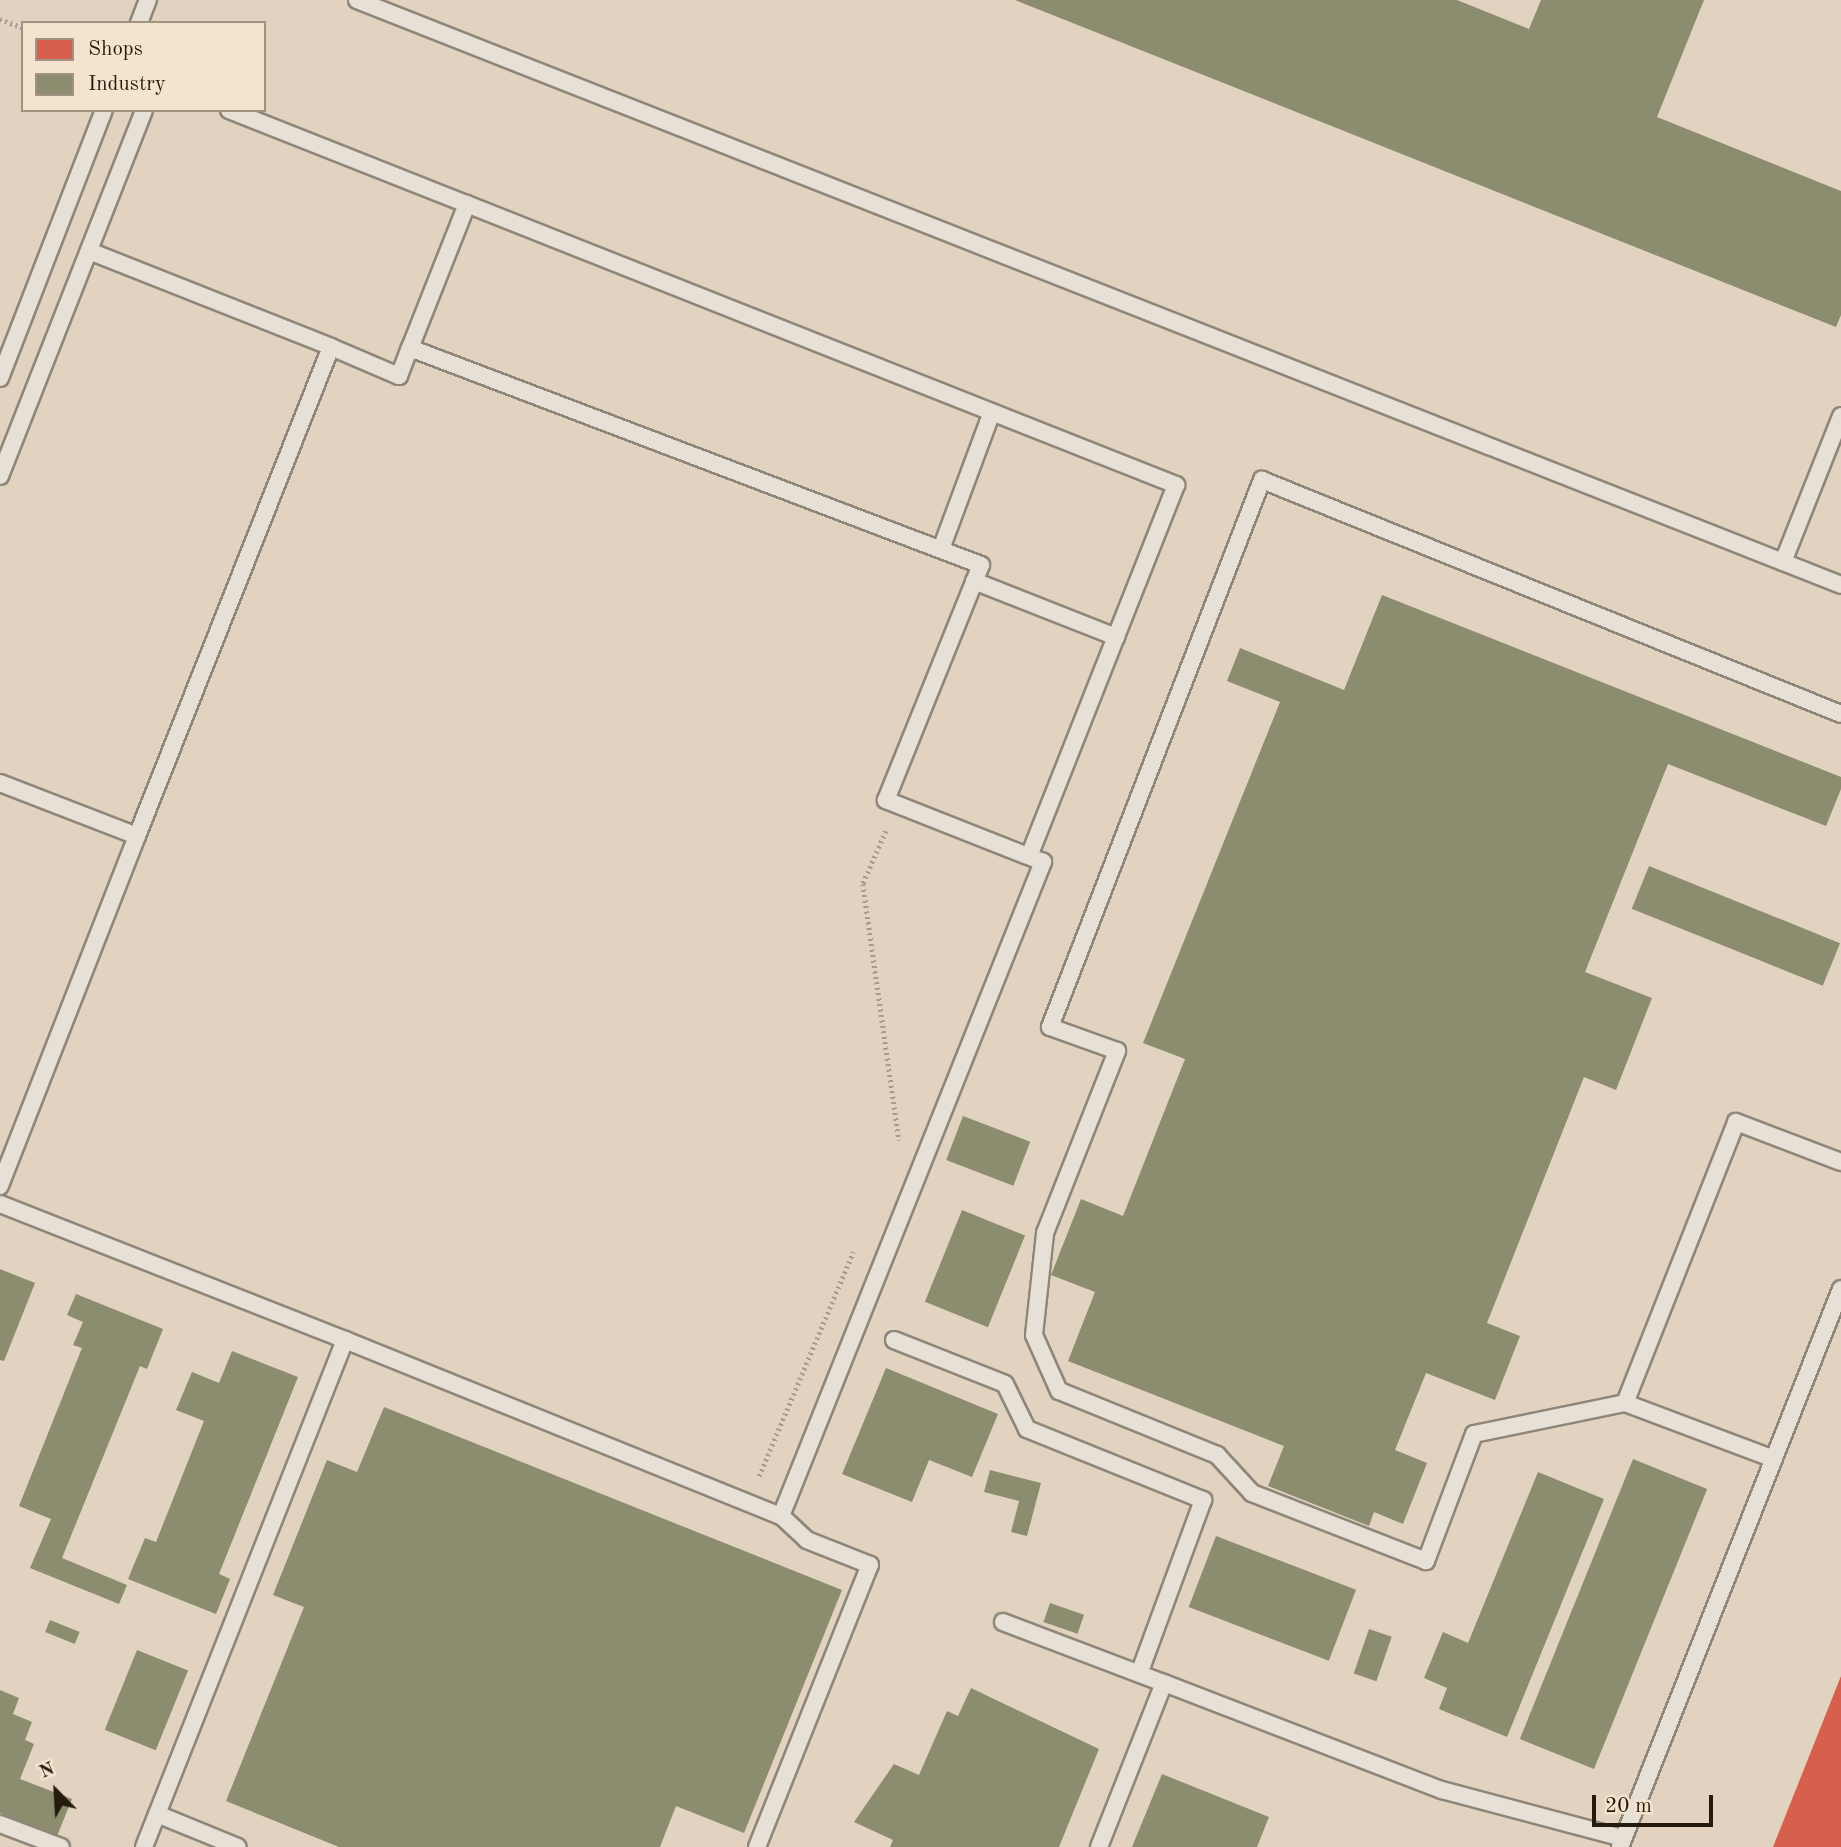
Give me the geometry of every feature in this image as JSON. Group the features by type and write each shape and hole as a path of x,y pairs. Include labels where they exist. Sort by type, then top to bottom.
{"lane":[{"path":"140,21 148,0"},
{"path":"357,0 1841,585"},
{"path":"0,378 103,112"},
{"path":"0,476 143,112"},
{"path":"234,112 1176,485 1029,856"},
{"path":"89,251 399,376 467,204"},
{"path":"0,1186 331,347"},
{"path":"410,348 981,565 886,800 1044,862 780,1516"},
{"path":"941,549 992,412"},
{"path":"1783,562 1841,416"},
{"path":"1774,1459 1625,1403 1474,1434 1426,1561 1252,1493 1217,1455 1059,1391 1034,1335 1045,1233 1117,1051 1050,1027 1262,480 1841,714"},
{"path":"974,581 1116,637"},
{"path":"0,783 137,836"},
{"path":"1625,1403 1736,1122 1841,1162"},
{"path":"0,1204 780,1516 807,1540 870,1566 757,1847"},
{"path":"1003,1622 1442,1790 1621,1842 1841,1289"},
{"path":"144,1847 345,1340"},
{"path":"894,1340 1005,1384 1027,1429 1203,1500 1139,1674"},
{"path":"1099,1847 1164,1683"},
{"path":"157,1814 238,1847"},
{"path":"0,1824 61,1847"}],"path":[{"path":"0,19 21,27"},
{"path":"894,1152 899,1140 863,884 897,804"},
{"path":"748,1503 858,1240"}],"building: Shops":[{"path":"1841,1676 1841,1847 1773,1847"}],"building: Industry":[{"path":"1015,0 1457,0 1529,29 1541,0 1704,0 1657,117 1841,191 1841,315 1836,327"},
{"path":"1382,595 1841,777 1841,789 1826,826 1668,764 1585,972 1652,998 1616,1090 1584,1077 1487,1323 1520,1336 1495,1400 1426,1373 1395,1450 1427,1463 1403,1524 1374,1512 1369,1526 1268,1486 1284,1446 1068,1361 1095,1292 1051,1275 1081,1199 1123,1216 1185,1059 1143,1043 1280,702 1227,681 1240,648 1344,690"},
{"path":"1649,866 1840,943 1823,986 1632,909"},
{"path":"963,1116 1030,1142 1013,1186 946,1160"},
{"path":"962,1210 1025,1235 988,1327 925,1302"},
{"path":"0,1269 35,1283 4,1361 0,1360"},
{"path":"76,1294 163,1329 147,1369 140,1366 62,1558 127,1585 119,1604 30,1568 51,1519 19,1506 82,1348 73,1345 83,1322 67,1315"},
{"path":"232,1351 298,1377 219,1574 230,1579 216,1614 128,1579 145,1538 156,1542 204,1421 176,1410 192,1372 219,1383"},
{"path":"886,1368 998,1414 972,1477 929,1460 912,1502 842,1474"},
{"path":"384,1407 842,1590 744,1833 676,1806 660,1847 339,1847 226,1801 304,1607 273,1595 327,1460 357,1472"},
{"path":"1633,1459 1707,1489 1594,1769 1520,1739"},
{"path":"990,1470 1041,1483 1027,1536 1011,1532 1019,1501 984,1492"},
{"path":"1538,1472 1604,1499 1507,1737 1439,1709 1447,1688 1424,1678 1443,1632 1468,1643"},
{"path":"1216,1536 1356,1590 1329,1661 1189,1607"},
{"path":"1050,1603 1084,1615 1078,1634 1043,1622"},
{"path":"50,1620 80,1632 75,1644 45,1632"},
{"path":"1369,1629 1392,1637 1376,1681 1354,1673"},
{"path":"137,1650 188,1671 156,1750 105,1730"},
{"path":"971,1688 1099,1749 1059,1847 890,1847 893,1840 854,1822 894,1764 919,1775 947,1711 958,1716"},
{"path":"0,1690 19,1698 13,1714 32,1722 25,1740 34,1744 20,1779 72,1799 57,1836 0,1813"},
{"path":"1162,1774 1269,1817 1257,1847 1132,1847"}]}
